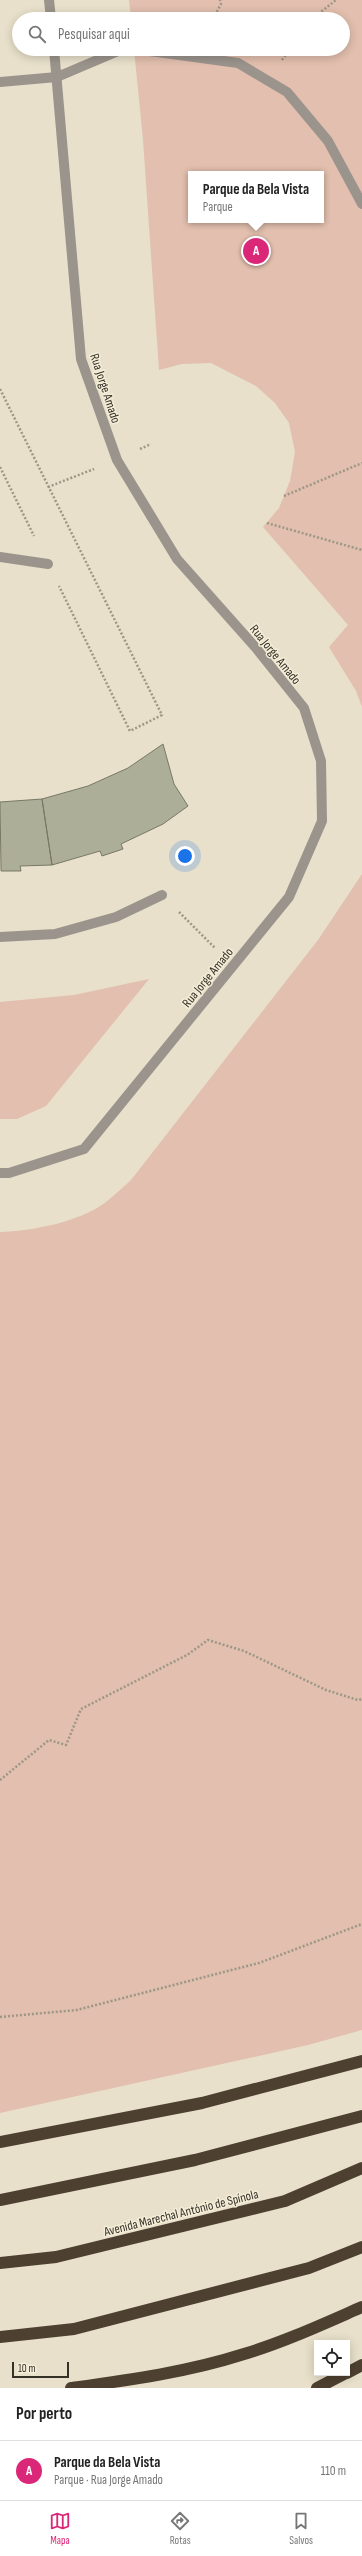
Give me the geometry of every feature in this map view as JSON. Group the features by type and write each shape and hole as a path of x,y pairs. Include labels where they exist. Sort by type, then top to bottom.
{"highway":[{"path":"0,2142 202,2103 362,2061"},
{"path":"0,2200 195,2160 362,2116"},
{"name":"Avenida Marechal António de Spínola","path":"0,2263 56,2257 285,2201 362,2168"},
{"path":"0,2337 74,2329 309,2268 362,2247"},
{"path":"71,2388 178,2371 243,2354 300,2334 362,2307"},
{"path":"350,2371 362,2365"},
{"path":"317,2388 341,2376"}],"street":[{"path":"49,0 50,12"},
{"name":"Rua Jorge Amado","path":"0,1173 9,1173 84,1149 289,897 322,821 321,761 304,708 256,648 177,559 117,460 81,359 55,56"},
{"path":"0,82 57,77 106,56"},
{"path":"186,56 238,63 287,92 328,141 362,204"},
{"path":"0,557 48,564"},
{"path":"0,937 55,934 116,917 162,895"}],"path":[{"path":"217,12 221,4 220,0"},
{"path":"321,12 336,0"},
{"path":"0,389 162,715 130,731 0,467"},
{"path":"284,496 362,463"},
{"path":"267,523 362,550"},
{"path":"162,895 232,966"},
{"path":"0,1780 49,1740 66,1745 81,1709 187,1655 208,1640 244,1651 326,1690 358,1700 362,1699"},
{"path":"0,2016 77,2010 259,1963 362,1924"}],"shaded area":[{"path":"129,0 362,0 362,707 356,691 329,647 348,625 263,527 279,508 290,481 295,452 289,423 275,403 256,386 211,363 182,364 159,370 143,140 135,56 350,56 350,12 130,12"},
{"path":"362,874 362,2030 308,2045 0,2113 0,1232 41,1227 83,1215 106,1202 131,1180 318,940"},
{"path":"149,979 46,1106 17,1119 0,1119 0,1002 74,995"}],"building":[{"path":"163,744 174,784 188,806 163,824 121,844 123,849 102,856 100,851 52,865 42,799 88,786 128,768"},
{"path":"42,799 52,865 20,866 21,871 1,871 0,802"}],"place":[{"name":"Parque da Bela Vista","path":"256,251"}]}
